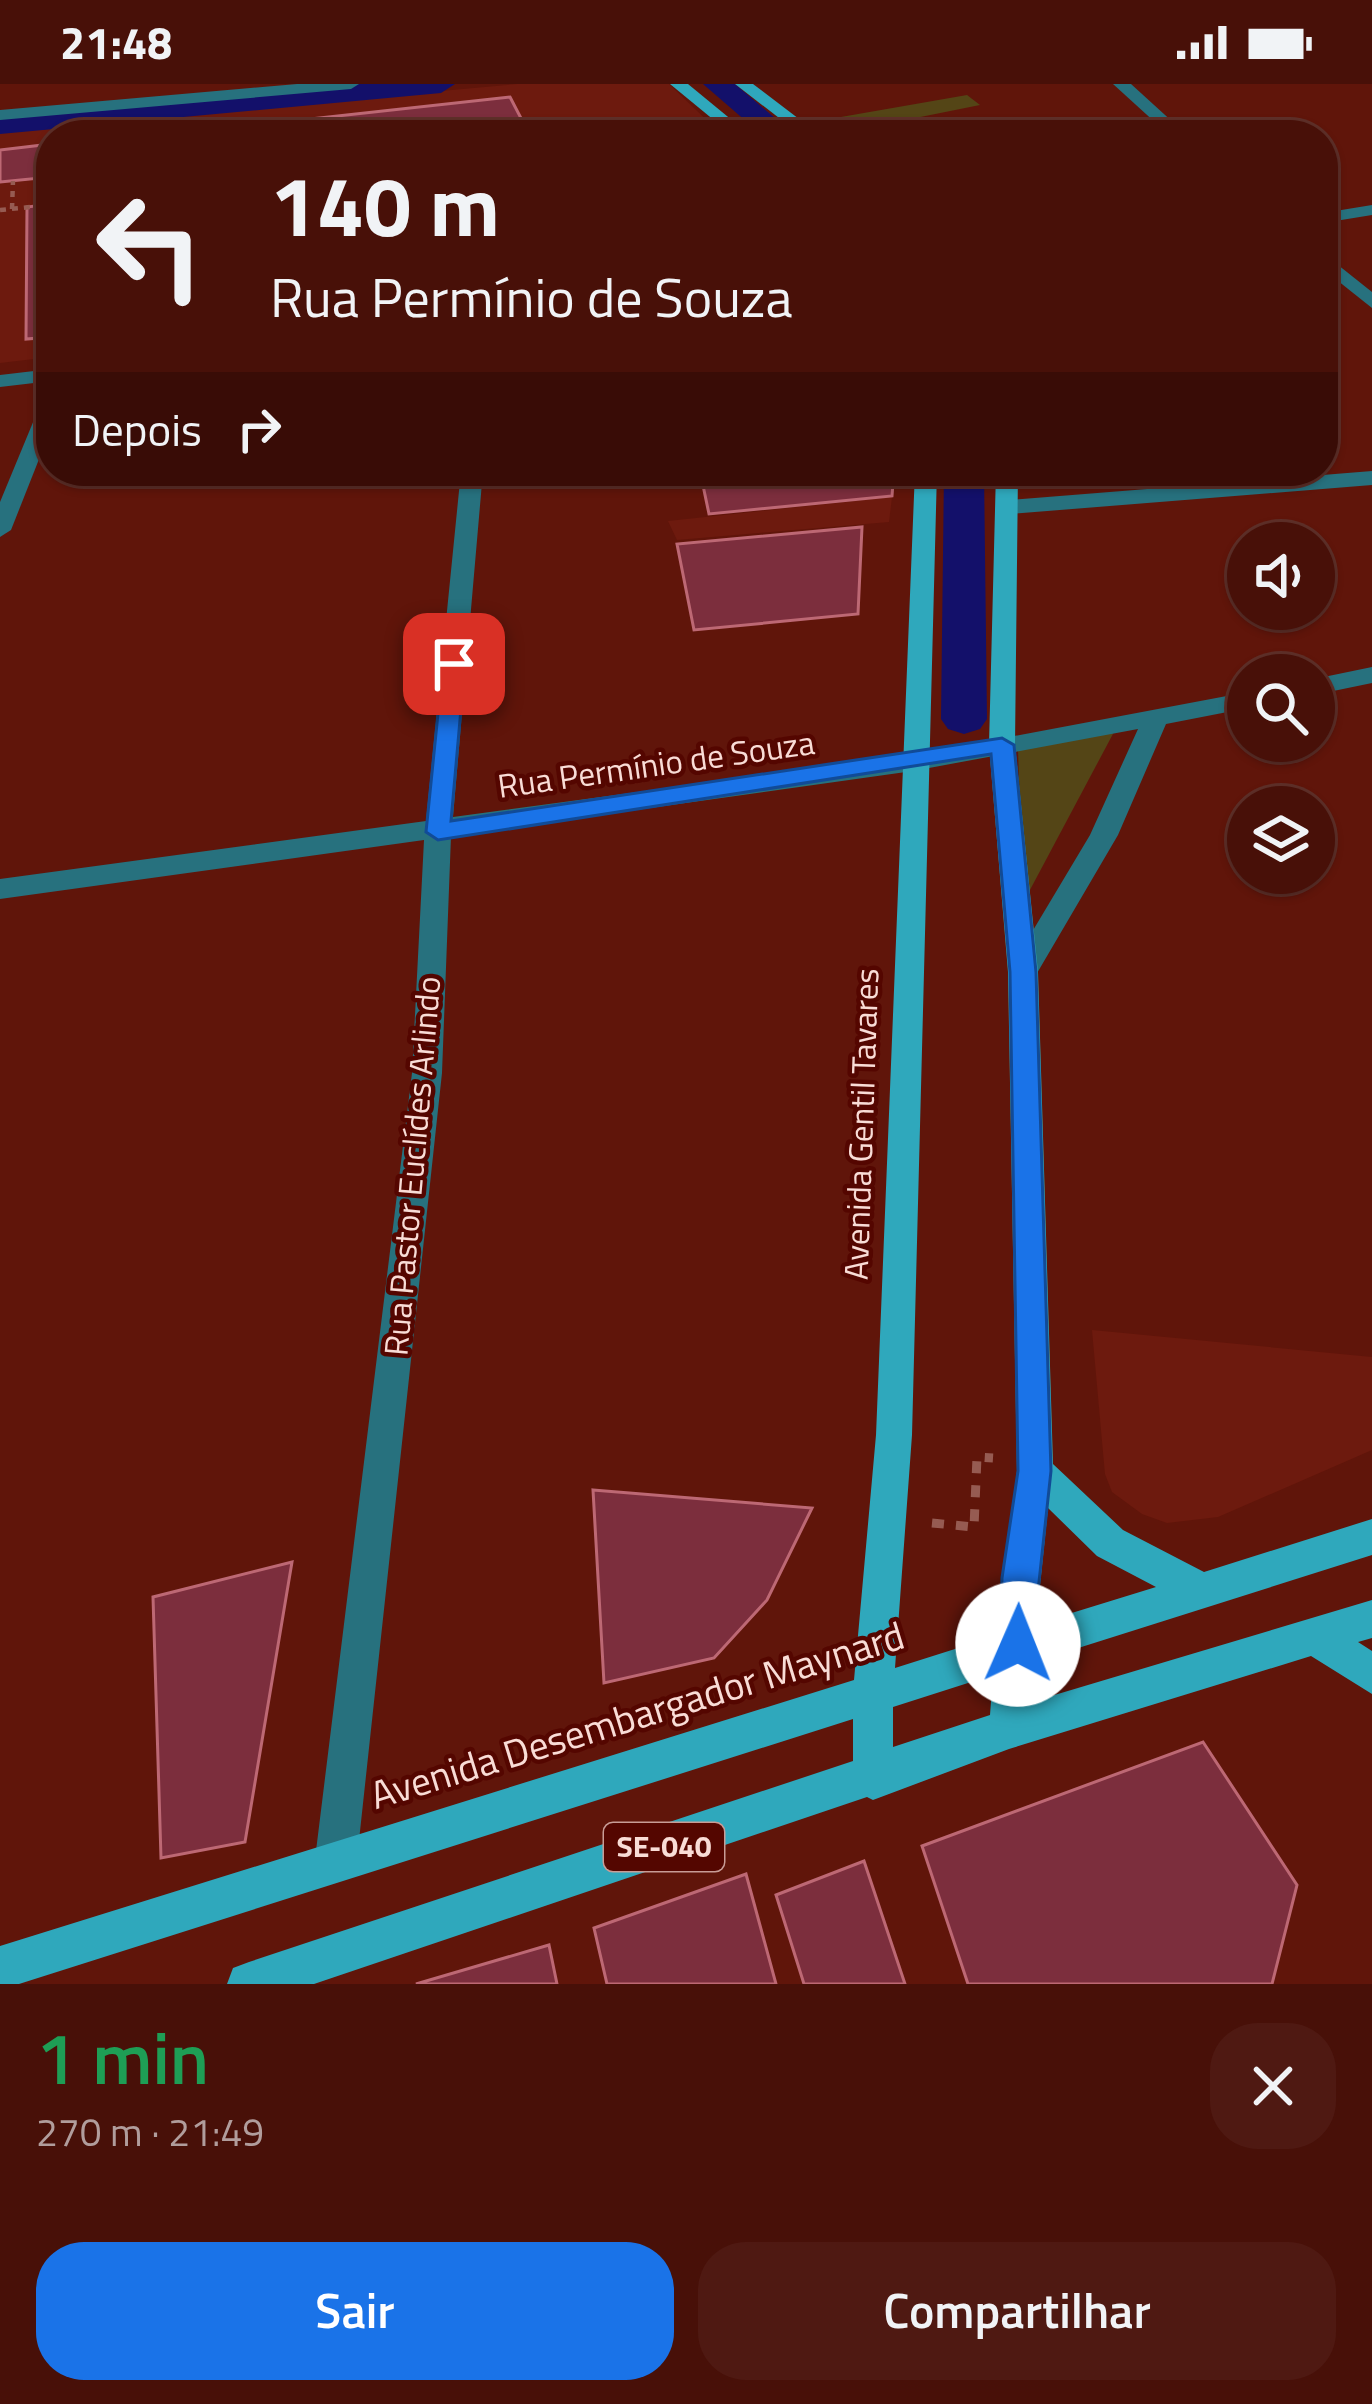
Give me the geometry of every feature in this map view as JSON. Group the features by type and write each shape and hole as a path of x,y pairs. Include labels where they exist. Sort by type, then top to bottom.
{"main road":[{"path":"678,84 723,120"},
{"path":"743,84 792,120"},
{"name":"Avenida Gentil Tavares","path":"873,1779 874,1693 889,1519 926,486"},
{"path":"1008,486 996,746 1023,972 1034,1465 1009,1729"},
{"path":"1034,1465 1111,1543 1204,1592"},
{"name":"Avenida Desembargador Maynard","path":"0,1968 1018,1644 1204,1592 1372,1537"},
{"name":"SE-040","path":"249,1984 316,1972 1009,1729 1372,1619"},
{"path":"1315,1636 1372,1674"}],"street":[{"path":"0,115 179,91 351,84"},
{"path":"1121,84 1162,120"},
{"path":"1338,216 1372,210"},
{"path":"1338,272 1372,302"},
{"path":"0,382 36,377"},
{"path":"0,530 36,441"},
{"path":"1338,481 1372,478"},
{"name":"Rua Pastor Euclídes Arlindo","path":"336,1859 427,1073 438,832 471,486"},
{"path":"1010,508 1275,486"},
{"path":"1335,683 1372,675"},
{"name":"Rua Permínio de Souza","path":"0,889 438,832 919,761 1227,704"},
{"path":"1023,972 1104,835 1155,719"}],"path":[{"path":"12,209 13,181"},
{"path":"0,210 36,207"},
{"path":"889,1519 974,1527 977,1457 1034,1465"}],"shaded area":[{"path":"517,84 669,84 706,120 121,120"},
{"path":"967,95 980,105 906,120 824,120"},
{"path":"36,128 36,359 0,363 0,131"},
{"path":"892,497 889,522 677,540 668,521"},
{"path":"1114,732 1023,903 1018,750"},
{"path":"1092,1330 1372,1357 1372,1450 1218,1517 1167,1523 1142,1514 1112,1492 1105,1474"}],"building":[{"path":"510,97 522,120 310,120"},
{"path":"36,146 36,178 0,182 0,150"},
{"path":"36,206 36,338 26,339 27,207"},
{"path":"703,486 893,486 892,496 709,514"},
{"path":"862,527 858,614 694,630 677,544"},
{"path":"593,1490 812,1508 767,1600 714,1658 604,1683"},
{"path":"292,1562 245,1842 161,1858 153,1597"},
{"path":"1203,1742 1297,1885 1272,1984 968,1984 922,1846"},
{"path":"864,1861 905,1984 804,1984 776,1895"},
{"path":"746,1874 776,1984 607,1984 594,1928"},
{"path":"549,1945 557,1984 416,1984"}],"waterway":[{"path":"54,120 441,84"},
{"path":"717,84 761,120"},
{"path":"0,125 36,122"},
{"path":"964,486 964,719"}],"route":[{"path":"454,664 438,832 913,763 1002,745 1023,972 1035,1471 1020,1578 1018,1644"}]}
